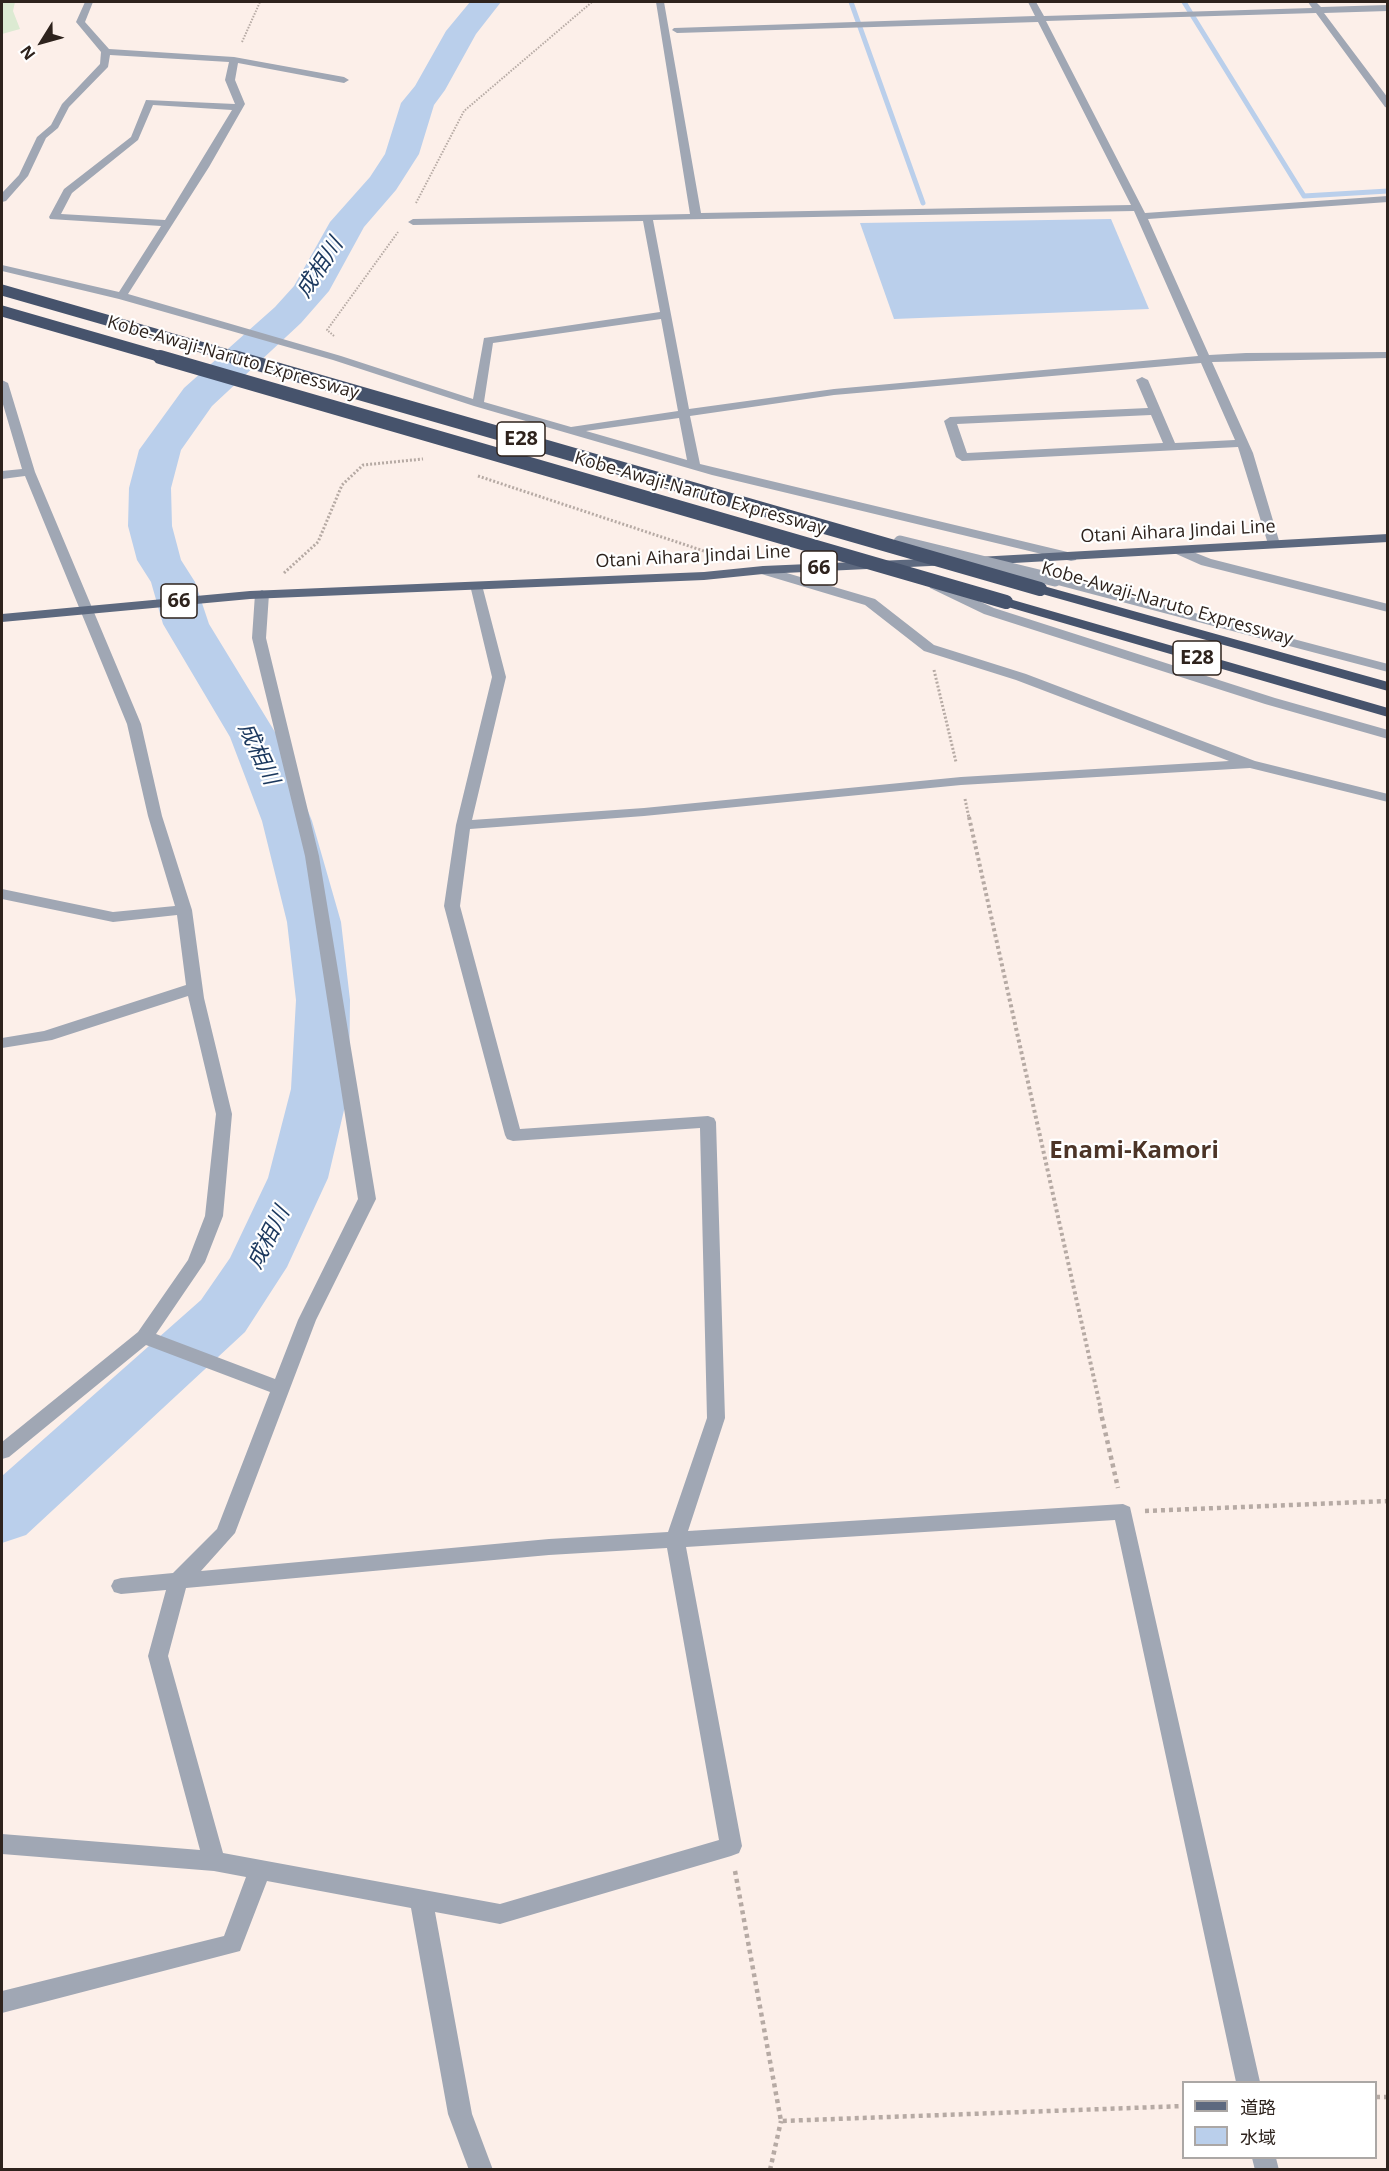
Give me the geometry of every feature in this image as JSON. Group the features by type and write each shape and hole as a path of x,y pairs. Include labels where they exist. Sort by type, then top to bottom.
{"highway":[{"name":"Kobe-Awaji-Naruto Expressway","path":"2,290 1388,687"},
{"name":"Kobe-Awaji-Naruto Expressway","path":"2,311 1388,713"}],"main road":[{"name":"Otani Aihara Jindai Line","path":"2,618 256,595 704,576 763,570 1071,557 1388,538"}],"street":[{"path":"89,2 80,22 106,52 234,60 344,80"},
{"path":"660,2 696,216"},
{"path":"1032,2 1140,212 1242,443 1274,544"},
{"path":"1315,6 1388,105"},
{"path":"677,30 1041,19 1315,6 1388,8"},
{"path":"2,199 23,176 42,137 55,126 65,106 105,64 106,52"},
{"path":"122,296 240,104 230,80 234,60"},
{"path":"168,223 54,217 68,190 135,138 149,102 238,108"},
{"path":"408,224 696,216 1140,212 1388,199"},
{"path":"647,217 694,466"},
{"path":"2,268 122,296 314,351 478,404 694,466 1071,557"},
{"path":"478,404 488,340 665,315"},
{"path":"568,430 834,392 1204,359 1388,354"},
{"path":"1142,380 1171,447"},
{"path":"2,383 29,472 134,724 155,816 184,910 195,988 224,1114 214,1216 196,1262 144,1337 2,1452"},
{"path":"1154,411 950,422 962,457 1242,443"},
{"path":"2,476 29,472"},
{"path":"794,517 1055,580 1388,668"},
{"path":"1178,550 1206,562 1388,608"},
{"path":"763,570 870,602 929,648 1021,677 1250,764 1388,798"},
{"path":"921,578 989,611 1270,701 1388,735"},
{"path":"2,1844 214,1861 500,1914 730,1846 675,1539 716,1418 708,1122 513,1135 452,906 463,825 499,677 476,585"},
{"path":"214,1861 158,1656 178,1581 225,1533 307,1320 367,1199 312,856 259,638 256,595"},
{"path":"463,825 644,812 961,781 1250,764"},
{"path":"2,894 113,917 184,910"},
{"path":"2,1043 46,1036 195,988"},
{"path":"144,1337 281,1389"},
{"path":"121,1586 549,1547 1123,1512 1248,2081"},
{"path":"2,2001 232,1944 260,1870"},
{"path":"421,1899 460,2114 481,2169"}],"path":[{"path":"234,60 260,2"},
{"path":"415,206 464,111 592,2"},
{"path":"337,358 349,350 327,330 408,224"},
{"path":"256,595 318,542 342,485 363,465 426,459"},
{"path":"471,474 718,555"},
{"path":"929,648 961,781 1123,1512 1388,1501"},
{"path":"730,1846 781,2121 770,2169"},
{"path":"781,2121 1182,2106"}],"green space":[{"path":"2,2 15,2 13,11 20,29 2,34"}],"water":[{"path":"1111,219 1149,309 894,319 860,223"}],"waterway":[{"name":"成相川","path":"2,1516 223,1316 256,1267 298,1178 320,1089 323,1000 314,922 287,821 254,737 186,624 173,582 159,560 150,526 150,488 160,450 198,397 288,315 310,291 348,222 384,183 402,154 418,103 429,90 462,31 486,2"},
{"path":"851,2 923,203"},
{"path":"1184,2 1304,196 1388,191"}],"district":[{"name":"Enami-Kamori","path":"1134,1151"}]}
